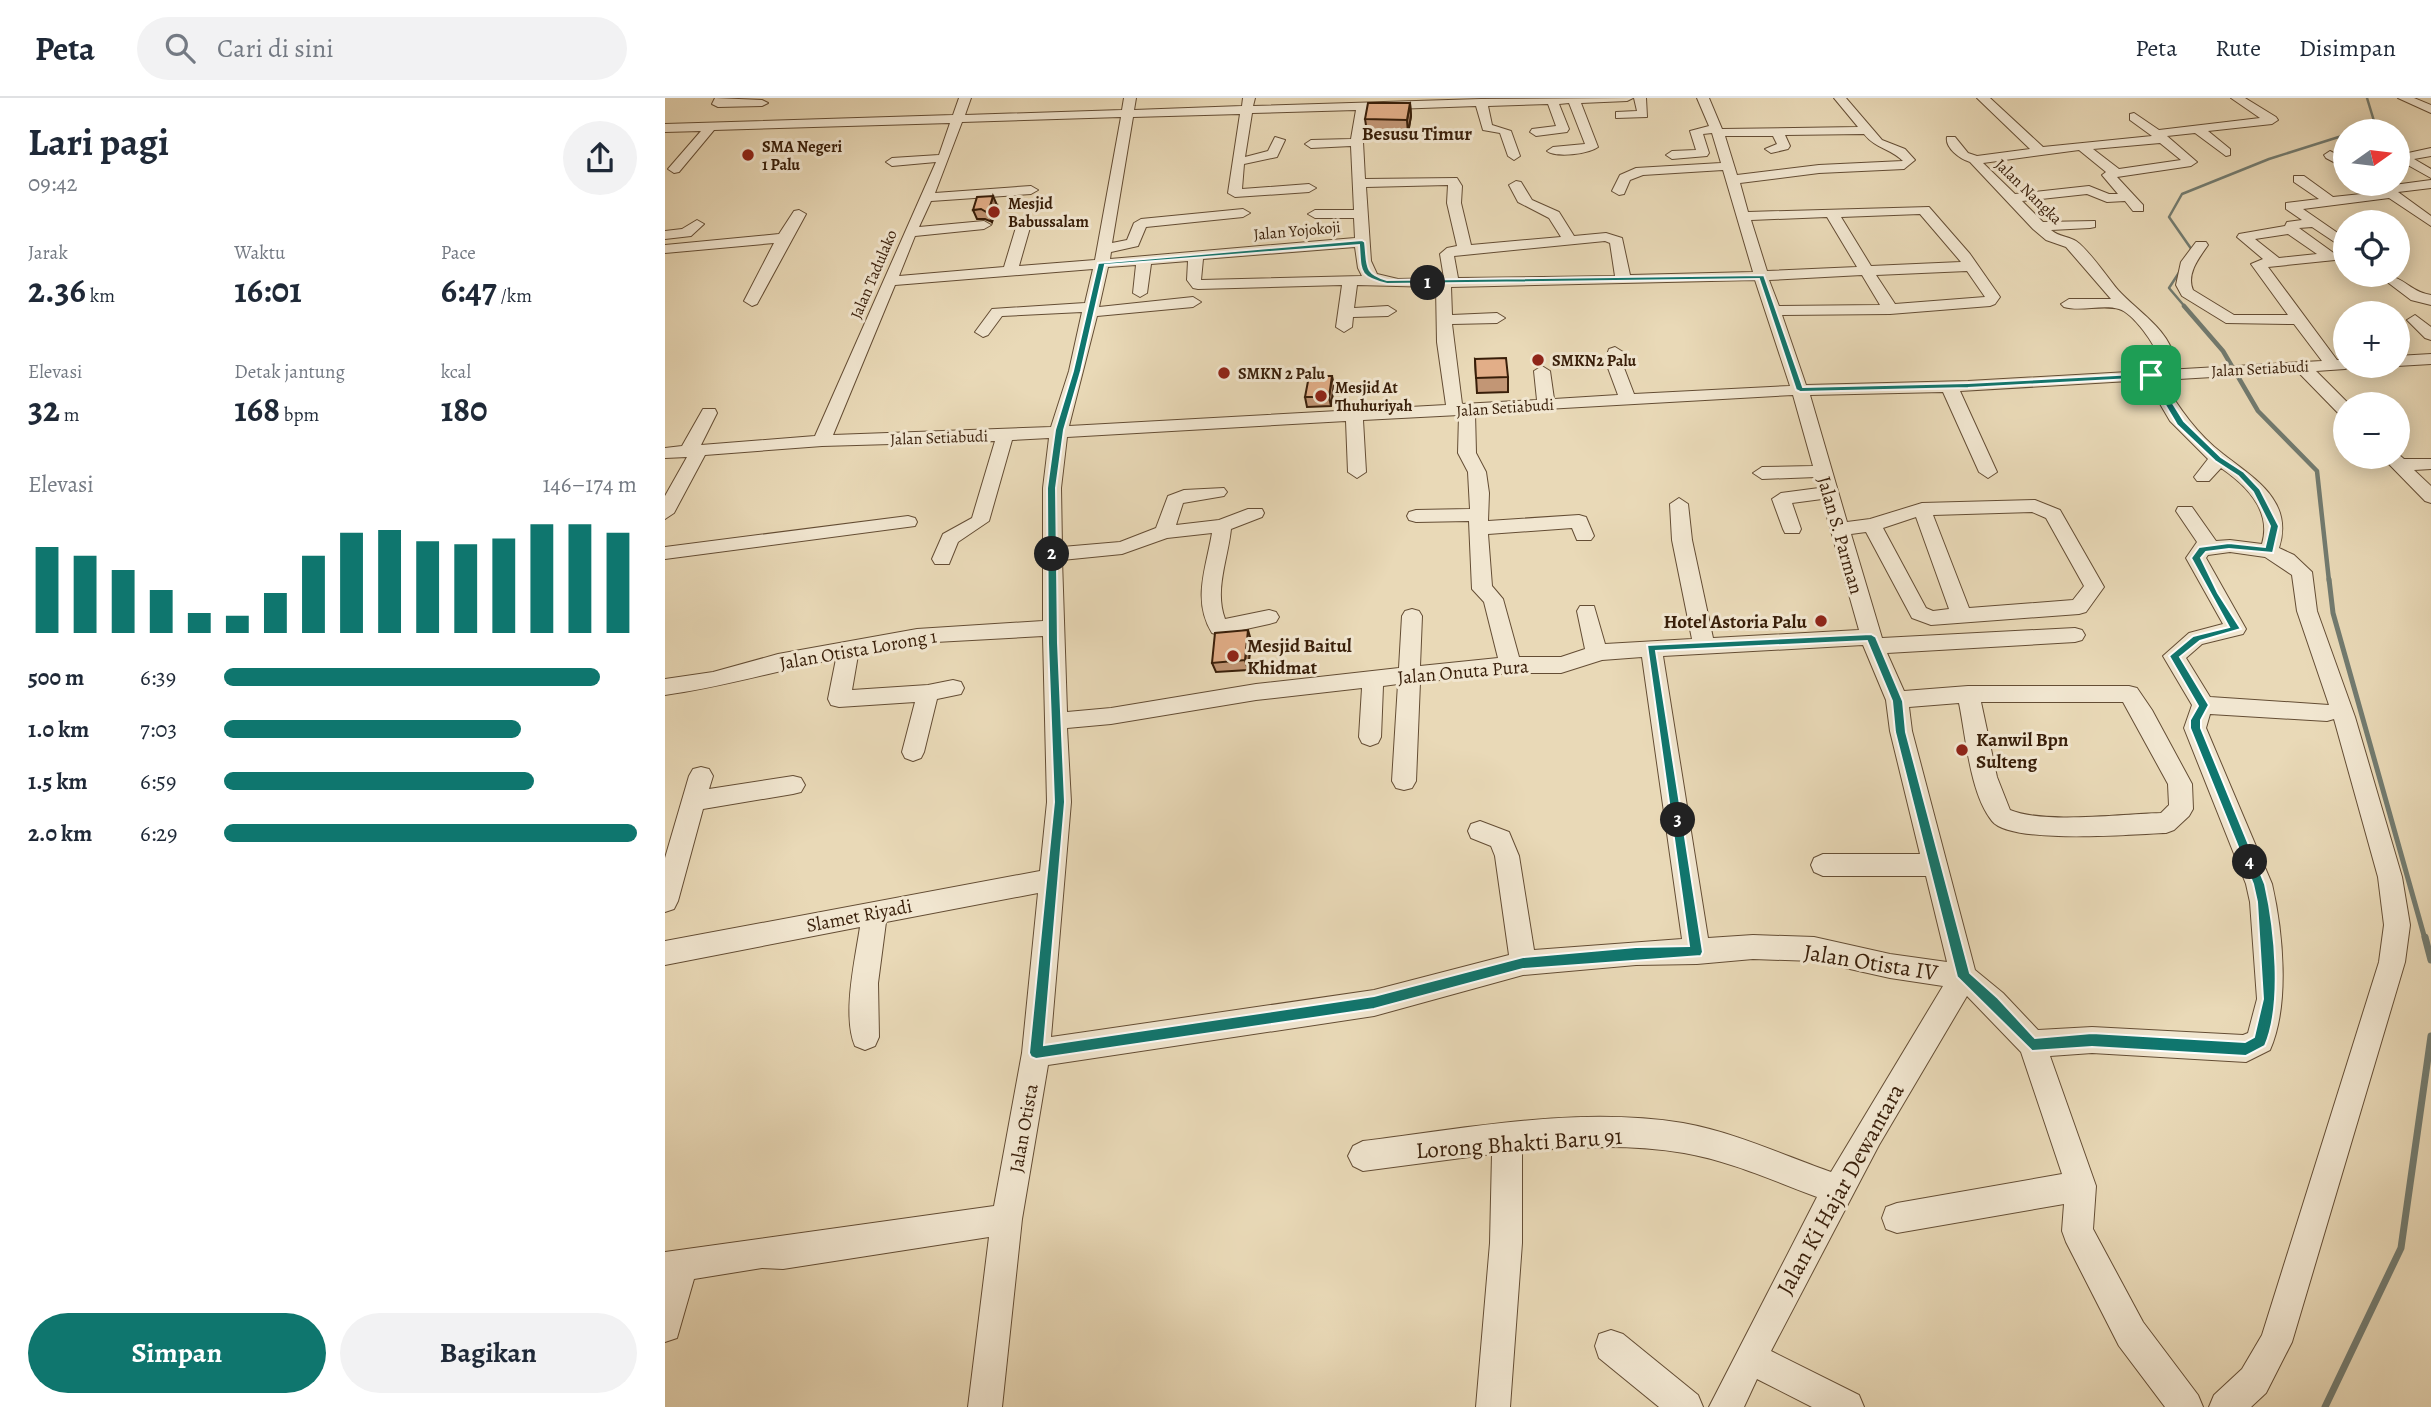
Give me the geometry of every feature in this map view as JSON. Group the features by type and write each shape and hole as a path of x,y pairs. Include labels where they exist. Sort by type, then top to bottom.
{"street":[{"path":"721,98 718,104 764,100"},
{"name":"Jalan Tadulako","path":"822,441 944,158 965,98"},
{"name":"Jalan Otista","path":"985,1407 1007,1219 1036,1053 1059,802 1052,488 1059,430 1103,256 1130,98"},
{"path":"665,128 1126,114 1249,104 1627,98"},
{"path":"1620,115 1643,114 1640,98"},
{"name":"Jalan S. Parman","path":"1703,98 1724,152 1800,390 1872,642 1897,701 1901,732 1964,977"},
{"path":"1657,156 1724,152 1819,169 1907,162 1901,152 1878,143 1840,98"},
{"name":"Jalan Nangka","path":"1983,98 2040,151"},
{"path":"2040,151 2272,120 2237,98"},
{"path":"2404,98 2431,109"},
{"path":"743,124 764,100"},
{"path":"1536,132 1563,129 1552,100"},
{"path":"1553,151 1592,147 1574,100"},
{"path":"1481,102 1487,127 1505,131 1514,156"},
{"path":"1362,242 1357,142 1369,103"},
{"path":"1249,104 1235,193 1310,188"},
{"path":"2134,117 2191,162 2108,176 2138,208"},
{"path":"674,169 711,126"},
{"path":"1619,191 1625,178 1641,171 1724,152 1777,132 1866,130"},
{"path":"2197,130 2226,152"},
{"path":"1703,153 1696,131 1724,152"},
{"path":"1771,149 1784,146 1777,132"},
{"path":"1238,162 1273,154 1279,139"},
{"path":"1951,140 1964,156 1976,160"},
{"path":"1311,144 1357,142"},
{"path":"2083,146 2116,173"},
{"name":"Jalan Nangka","path":"1976,160 2040,151"},
{"path":"2431,152 2403,158 2431,174"},
{"path":"892,162 944,158"},
{"name":"Jalan Nangka","path":"1976,160 2038,226 2053,238 2071,244 2123,304 2144,320 2168,355 2167,360 2151,375"},
{"path":"2299,179 2329,200"},
{"path":"1360,183 1452,181 1455,186 1454,203 1465,249"},
{"path":"2410,186 2431,184"},
{"path":"1516,185 1525,202 1554,215 1569,239"},
{"path":"927,197 1031,190"},
{"path":"2010,198 2089,190 2112,198 2128,197"},
{"path":"2333,237 2291,206 2349,196"},
{"path":"2395,196 2431,222"},
{"path":"1743,216 1924,210 1929,212 1993,297 1990,301 1890,309 1775,311"},
{"path":"1831,212 1890,309"},
{"path":"1103,256 1133,243 1141,223 1243,213"},
{"path":"752,301 799,214"},
{"path":"1315,214 1362,214"},
{"path":"2291,229 2292,225 2313,223"},
{"path":"665,232 686,233 697,224"},
{"path":"1010,271 1024,224"},
{"path":"2038,226 2090,224"},
{"path":"910,232 984,225"},
{"path":"2275,262 2244,237 2291,229 2330,257 2258,264 2298,319 2333,357"},
{"path":"1510,665 1493,599 1482,589 1479,477 1467,453 1461,410 1445,342 1447,254 1465,249 1606,237 1617,241 1623,279"},
{"path":"665,249 784,238"},
{"name":"Jalan Yojokoji","path":"890,281 1010,271 1103,256 1144,260 1362,242 1365,272 1375,280"},
{"path":"2201,245 2188,262 2183,285 2187,293 2235,321 2298,319"},
{"path":"1196,256 1194,280 1198,285 1375,280 1448,283 1762,277 1971,266"},
{"path":"1140,293 1144,260"},
{"path":"1350,282 1346,320 1388,312"},
{"path":"2402,287 2416,297 2431,300"},
{"path":"983,332 997,312 1193,302"},
{"path":"2070,304 2123,304"},
{"path":"1444,320 1497,318"},
{"path":"2415,320 2431,335"},
{"path":"1615,352 1613,360 1628,400"},
{"path":"2410,360 2431,359"},
{"name":"Jalan Setiabudi","path":"665,453 822,441 1005,435 1628,400 1695,402 1800,390 1949,386 2333,364"},
{"path":"2303,367 2333,398"},
{"path":"1542,371 1546,405"},
{"path":"2151,375 2176,417 2218,459 2233,467 2257,491 2275,526 2269,551"},
{"path":"1949,386 1988,472"},
{"path":"665,513 672,489 709,414"},
{"path":"1354,415 1357,472"},
{"path":"942,559 950,538 980,521 1005,435"},
{"path":"2205,474 2218,459"},
{"path":"2410,462 2431,464"},
{"path":"2403,469 2431,497"},
{"path":"1762,473 1822,471"},
{"path":"1164,532 1175,500 1184,496 1218,492"},
{"path":"1792,529 1781,499 1828,492"},
{"path":"1679,504 1682,540 1704,645"},
{"path":"1839,529 1872,525 1922,509 2005,506 2046,509 2053,514 2094,587 2080,607 1931,618 1919,613 1872,525"},
{"path":"1922,509 1962,616"},
{"path":"2185,511 2207,542 2196,558 2213,593 2236,629 2196,638 2174,656 2203,705"},
{"path":"1052,554 1122,548 1164,532 1222,526 1255,513"},
{"path":"1416,516 1479,522 1579,521 1584,536"},
{"path":"665,553 908,522"},
{"path":"1222,526 1211,588 1215,622 1219,628 1269,617"},
{"path":"2203,549 2229,546 2269,551 2302,572 2307,611 2344,718 2390,877 2397,925 2392,962 2276,1342 2254,1381 2226,1407"},
{"path":"1587,611 1595,653"},
{"path":"1404,781 1412,616"},
{"name":"Jalan Otista Lorong 1","path":"665,687 713,680 759,666 932,634 1055,628"},
{"path":"1872,642 2075,635"},
{"name":"Jalan Onuta Pura","path":"1056,721 1111,716 1256,692 1409,675 1510,665 1561,665 1595,653 1704,645 1872,642"},
{"path":"1650,648 1697,952"},
{"path":"849,649 839,698 928,693 953,688"},
{"path":"1370,737 1373,679"},
{"path":"913,752 928,693"},
{"path":"1897,701 1968,694 2129,694 2144,716 2180,784 2181,809 2166,823 2044,826 2007,822 1999,813 1982,762 1968,694"},
{"path":"2203,705 2327,713"},
{"path":"2032,1044 2092,1040 2246,1049 2260,1041 2270,999 2263,902 2259,884 2195,728 2203,705"},
{"path":"665,901 701,776"},
{"path":"694,801 793,785"},
{"path":"1480,831 1500,839 1507,856 1523,963"},
{"path":"1823,865 1937,865"},
{"name":"Slamet Riyadi","path":"665,953 1053,878"},
{"path":"865,1037 865,983 875,912"},
{"name":"Jalan Otista IV","path":"1036,1053 1374,1003 1523,963 1636,953 1697,952 1753,947 1814,949 1890,966 1964,977 2032,1044 2081,1186 2077,1231 2131,1334 2186,1407"},
{"name":"Jalan Ki Hajar Dewantara","path":"1727,1407 1836,1189 1918,1048 1964,977"},
{"name":"Lorong Bhakti Baru 91","path":"1363,1156 1507,1139 1612,1134 1684,1139 1836,1189"},
{"path":"1493,1407 1506,1243 1507,1139"},
{"path":"1897,1218 2081,1186"},
{"path":"665,1326 674,1267 762,1252 783,1253 1007,1219"},
{"path":"1611,1346 1686,1407"},
{"path":"1751,1358 1847,1407"}],"building":[{"path":"1368,103 1410,103 1407,120 1365,119"},
{"path":"993,196 988,213 981,209 973,210 977,197"},
{"path":"1506,358 1508,377 1476,378 1475,359"},
{"path":"1309,376 1332,376 1329,397 1305,397"},
{"path":"1248,630 1245,660 1212,663 1215,633"}],"waterway":[{"path":"2367,98 2373,119"},
{"path":"2190,253 2192,250 2169,217 2182,194 2269,159 2333,139"},
{"path":"2182,268 2169,288 2186,308"},
{"path":"2184,306 2223,351 2258,411 2317,471 2329,581"},
{"path":"2329,579 2333,613 2425,939"},
{"path":"2425,937 2431,960"},
{"path":"2325,1407 2401,1248 2431,1036"}],"place":[{"name":"SMA Negeri 1 Palu","path":"748,155"},
{"name":"Mesjid Babussalam","path":"994,212"},
{"name":"SMKN2 Palu","path":"1538,360"},
{"name":"SMKN 2 Palu","path":"1224,373"},
{"name":"Mesjid At Thuhuriyah","path":"1321,396"},
{"name":"Hotel Astoria Palu","path":"1821,621"},
{"name":"Mesjid Baitul Khidmat","path":"1233,656"},
{"name":"Kanwil Bpn Sulteng","path":"1962,750"}],"district":[{"name":"Besusu Timur","path":"1417,133"}],"route":[{"path":"1362,242 1363,268 1367,275 1375,280 1398,283 1762,277 1800,390 1968,386 2151,375 2180,423 2218,459 2241,474 2257,491 2275,526 2269,551 2215,546 2203,549 2196,558 2213,593 2236,629 2196,638 2174,656 2203,705 2195,728 2259,884 2263,902 2270,999 2260,1041 2246,1049 2092,1040 2032,1044 1982,991 1964,977 1901,732 1897,701 1871,637 1650,648 1697,952 1636,953 1523,963 1374,1003 1036,1053 1059,802 1053,643 1052,488 1059,430 1077,371 1102,263 1362,242"}]}
